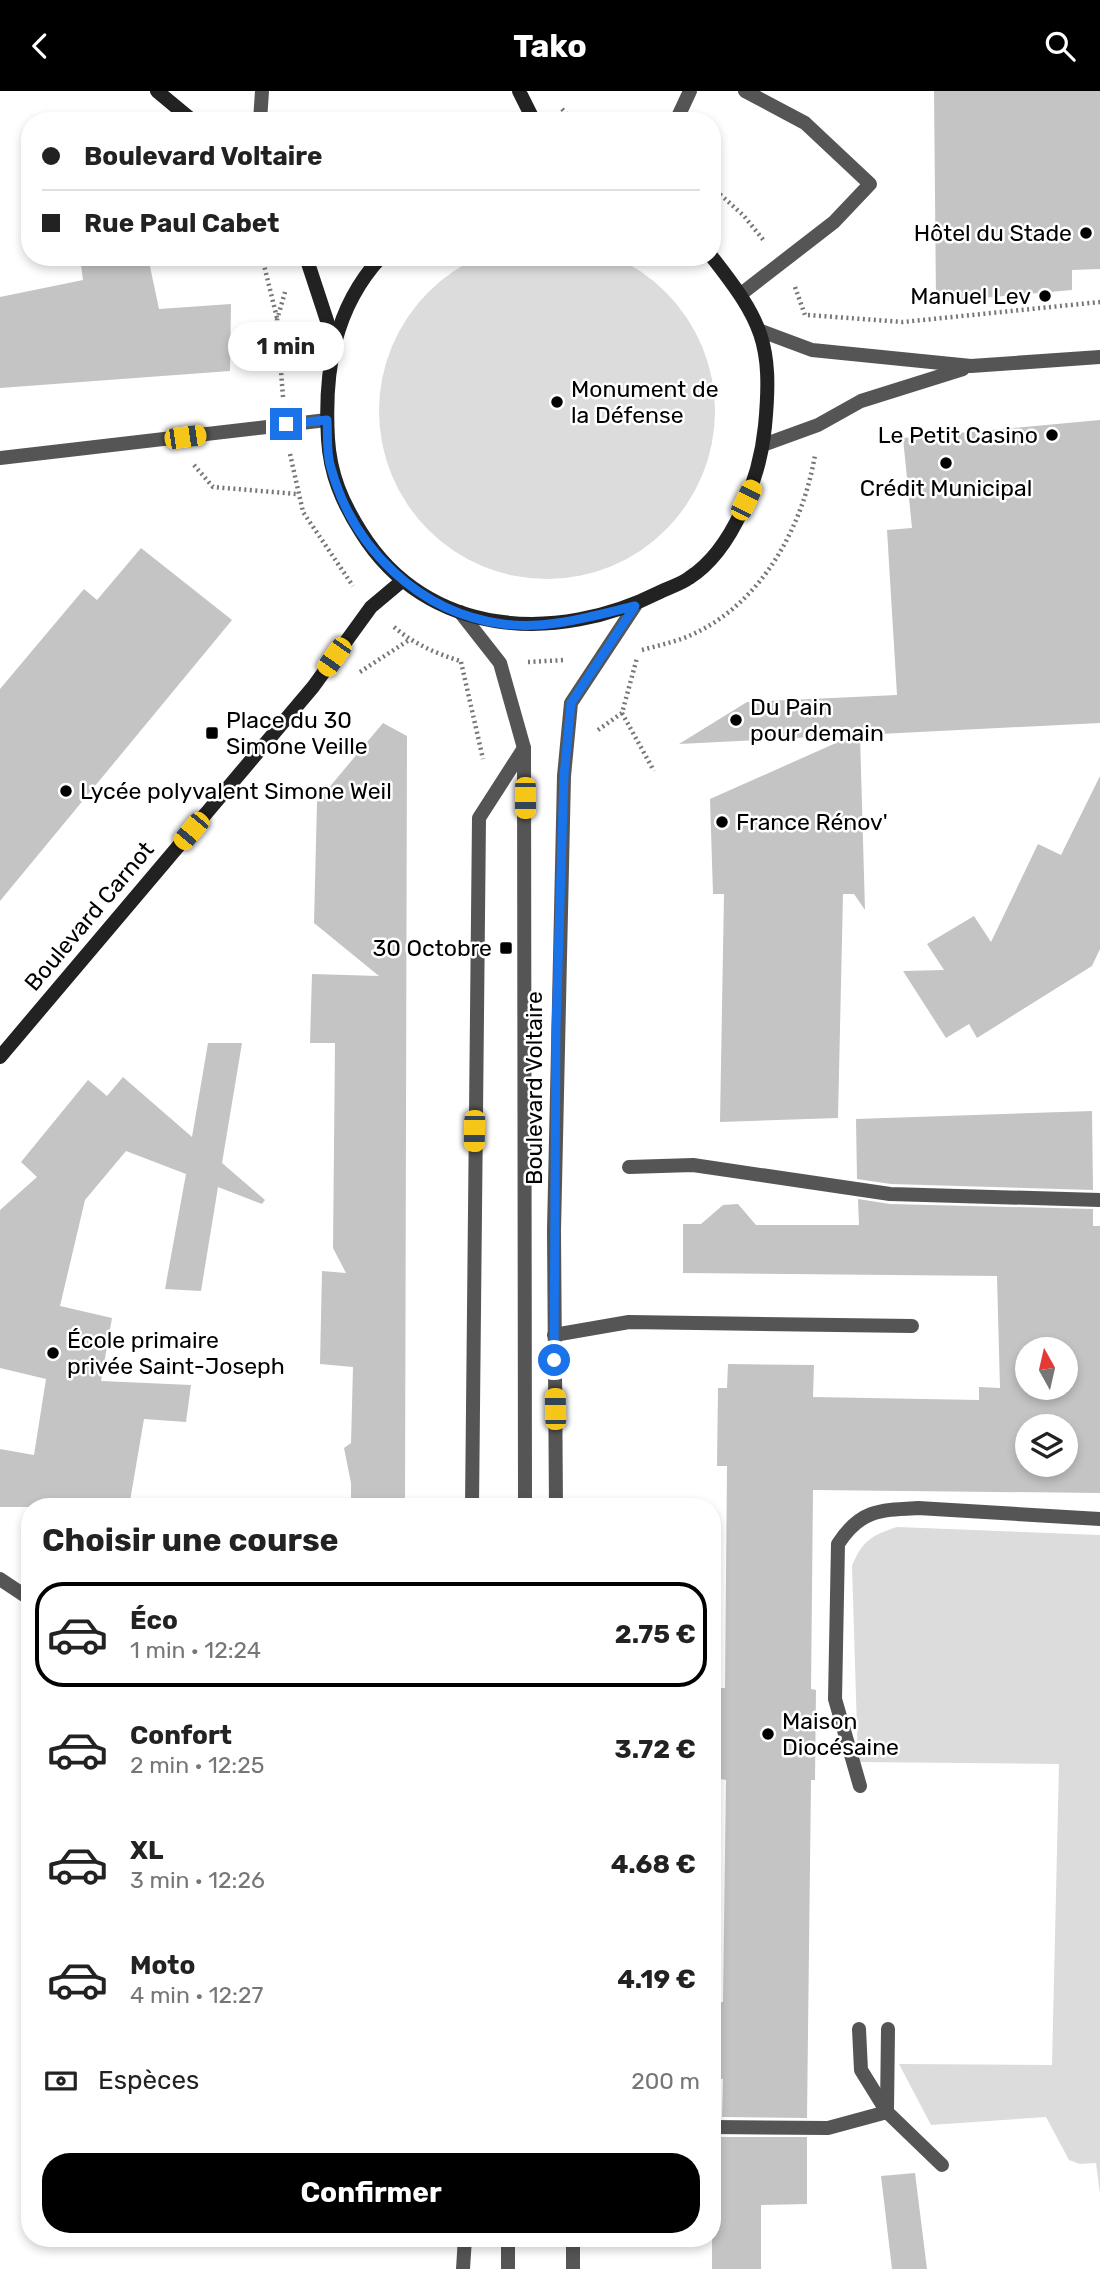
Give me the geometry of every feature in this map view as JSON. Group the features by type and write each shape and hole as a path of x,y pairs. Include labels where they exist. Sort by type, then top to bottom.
{"main road":[{"path":"158,91 182,112"},
{"path":"519,91 530,112"},
{"path":"309,266 334,342"},
{"path":"374,266 358,287 334,342 326,384 330,466 346,509 371,548 402,581 428,600 503,624 540,624 577,620 635,606 690,578 716,552 755,482 763,445 767,367 761,331 741,294 719,266"},
{"name":"Boulevard Carnot","path":"0,1057 313,687 371,607 402,581"}],"street":[{"path":"261,112 262,91"},
{"path":"680,112 690,91"},
{"path":"741,294 834,222 870,184 805,123 745,91"},
{"path":"761,331 812,350 971,366 1100,357"},
{"path":"763,445 818,425 861,401 971,366"},
{"path":"0,458 327,420"},
{"name":"Boulevard Voltaire","path":"556,1498 556,1029 571,703 635,606"},
{"name":"Boulevard Voltaire","path":"460,612 500,663 524,748 525,1498"},
{"path":"472,1498 479,818 524,748"},
{"path":"629,1167 693,1165 890,1193 1100,1200"},
{"path":"554,1335 629,1322 912,1326"},
{"path":"860,1786 835,1699 838,1544 852,1523 888,1509 918,1508 1100,1519"},
{"path":"0,1579 21,1593"},
{"path":"859,2029 861,2070 887,2112 942,2165"},
{"path":"887,2112 888,2029"},
{"path":"721,2126 828,2128 887,2112"},
{"path":"463,2269 464,2247"},
{"path":"508,2247 508,2269"},
{"path":"573,2247 573,2269"}],"path":[{"path":"264,266 277,320 286,424 297,494 303,512 330,555 371,607 409,640 460,661 500,663 598,659 684,638 731,611 761,582 787,540 804,504 811,482 818,425"},
{"path":"277,320 287,285"},
{"path":"812,350 805,315 902,322 1100,302"},
{"path":"164,440 188,459 213,487 297,494"},
{"path":"568,740 597,730 622,713 639,651"},
{"path":"460,661 480,743 489,802"},
{"path":"622,713 654,771"}],"shaded area":[{"path":"463,266 631,266 666,292 687,318 708,362 714,395 714,427 708,460 695,490 677,518 640,551 611,566 580,576 547,579 514,576 483,566 454,551 428,530 407,504 392,475 382,444 380,395 386,362 392,347 417,304 440,281"},
{"path":"897,1527 1100,1535 1100,2194 1096,2163 1080,2164 1069,2160 1046,2117 931,2125 899,2064 1052,2065 1059,1764 858,1762 852,1566 869,1540"}],"building":[{"path":"934,91 1100,91 1100,269 1072,270 1072,290 936,302"},
{"path":"81,266 150,266 159,309 231,304 230,371 0,388 0,297 83,280"},
{"path":"1100,420 1100,723 860,735 865,910 854,894 843,894 838,1118 720,1122 724,894 713,894 710,799 854,735 679,744 747,702 897,695 887,530 912,528 903,438"},
{"path":"141,548 232,620 0,901 0,689 84,589 97,600"},
{"path":"383,723 407,736 405,1498 351,1498 344,1448 351,1443 353,1367 320,1364 322,1271 346,1273 333,1248 335,1043 310,1043 312,974 379,976 314,923 317,802"},
{"path":"1100,776 1100,949 1092,966 977,1038 969,1024 946,1038 903,971 944,970 927,944 974,916 991,942 1038,844 1061,855"},
{"path":"208,1043 242,1043 222,1163 265,1200 262,1204 218,1187 201,1291 165,1289 186,1174 126,1151 85,1200 60,1306 112,1318 101,1381 191,1385 186,1422 144,1419 131,1498 21,1498 21,1507 0,1507 0,1449 34,1455 46,1379 0,1368 0,1210 37,1177 21,1162 88,1080 107,1096 123,1077 192,1137"},
{"path":"1092,1111 1093,1190 891,1184 857,1179 856,1119"},
{"name":"Maison Diocésaine","path":"858,1199 890,1204 1093,1209 1093,1226 1100,1226 1100,1493 813,1490 811,1689 816,1690 815,1780 811,1780 807,2118 722,2117 721,2002 726,1780 721,1779 721,1688 725,1688 727,1466 717,1466 718,1388 727,1388 728,1364 814,1365 813,1397 979,1400 979,1387 1000,1388 997,1276 683,1273 683,1224 701,1224 723,1205 738,1204 756,1225 859,1225"},
{"path":"721,2137 807,2137 807,2204 761,2205 761,2269 712,2269 712,2247 721,2247"},
{"path":"915,2173 927,2269 892,2269 881,2176"}],"place":[{"name":"Hôtel du Stade","path":"1086,233"},
{"name":"Manuel Lev","path":"1045,296"},
{"name":"Monument de la Défense","path":"557,402"},
{"name":"Le Petit Casino","path":"1052,435"},
{"name":"Crédit Municipal","path":"946,463"},
{"name":"Du Pain pour demain","path":"736,720"},
{"name":"Place du 30 Simone Veille","path":"212,733"},
{"name":"Lycée polyvalent Simone Weil","path":"66,791"},
{"name":"France Rénov'","path":"722,822"},
{"name":"30 Octobre","path":"506,948"},
{"name":"École primaire privée Saint-Joseph","path":"53,1353"},
{"name":"Maison Diocésaine","path":"768,1734"}],"route":[{"path":"286,424 327,420 330,466 346,509 371,548 402,581 428,600 503,624 577,620 635,606 571,703 564,776 556,1029 554,1360"}]}
